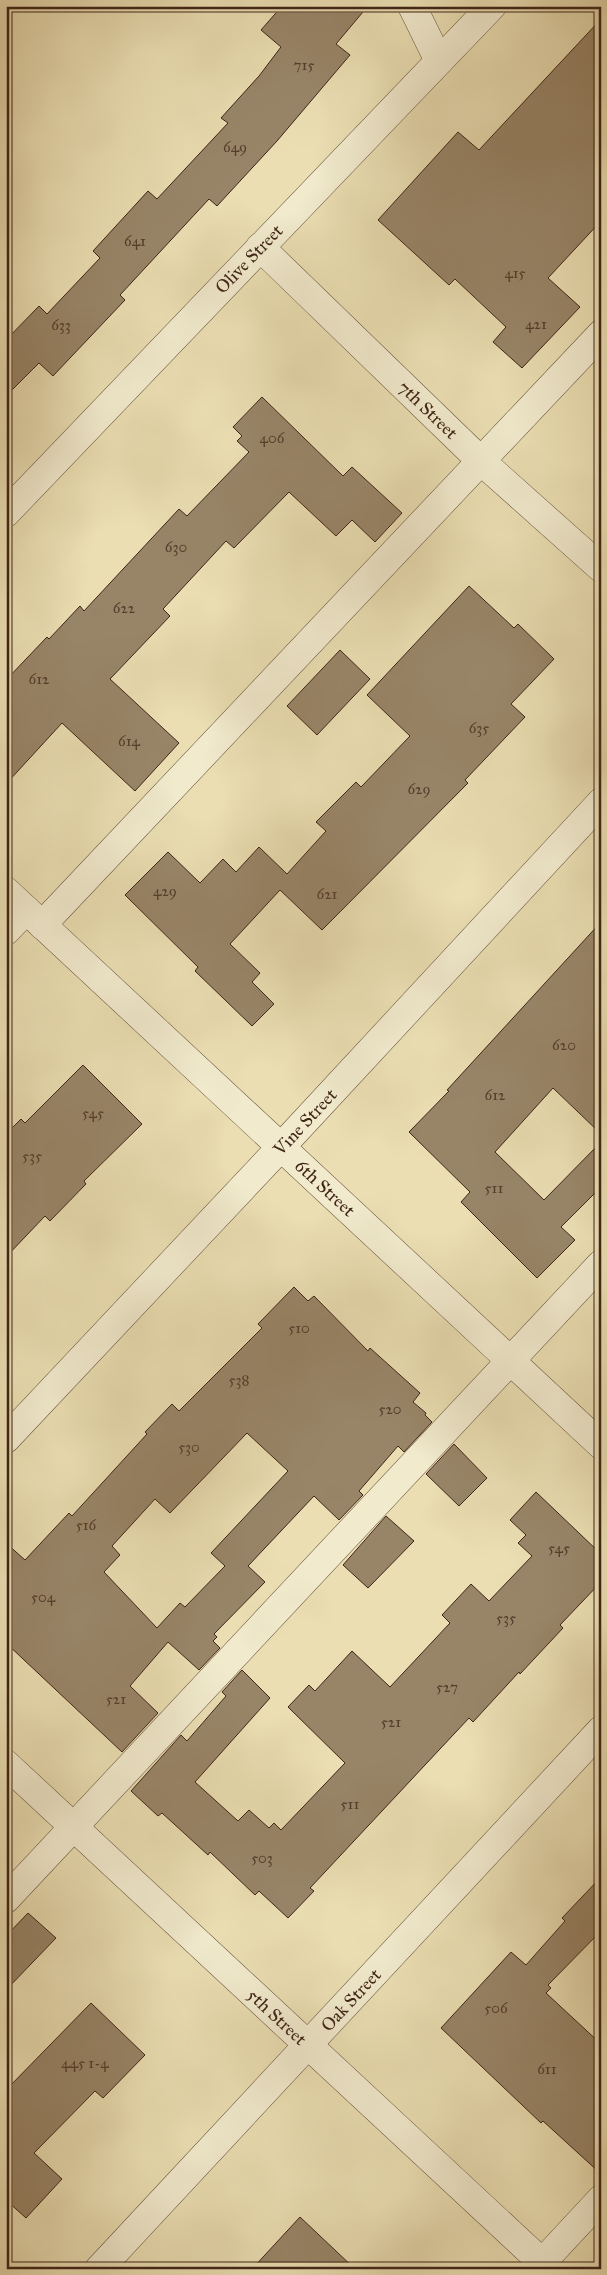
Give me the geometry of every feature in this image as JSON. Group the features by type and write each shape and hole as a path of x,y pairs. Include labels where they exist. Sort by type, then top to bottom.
{"street":[{"path":"412,6 439,61"},
{"name":"Olive Street","path":"6,513 492,6"},
{"name":"7th Street","path":"260,246 481,461 601,568"},
{"path":"6,931 34,918 481,461 601,334"},
{"name":"Vine Street","path":"6,1439 281,1147 601,802"},
{"name":"6th Street","path":"6,891 601,1445"},
{"path":"6,1900 601,1264"},
{"name":"Oak Street","path":"100,2269 601,1730"},
{"name":"5th Street","path":"6,1764 542,2266"},
{"path":"542,2266 601,2199"}],"building":[{"path":"282,6 368,6 336,44 350,55 277,141 217,206 209,199 120,295 125,300 53,376 39,363 6,396 6,340 39,306 47,314 100,258 93,251 148,191 157,199 228,123 221,118 259,76 281,47 261,30"},
{"path":"601,19 601,221 548,278 580,307 522,368 493,342 506,327 455,279 449,285 378,220 458,132 479,150"},
{"path":"262,397 343,476 352,467 402,513 375,542 352,520 336,536 289,492 234,548 226,541 163,609 170,616 110,679 179,743 135,791 62,723 6,784 6,680 80,606 84,611 179,509 187,516 249,452 237,441 242,436 233,427"},
{"path":"469,586 514,628 518,624 554,659 511,704 525,717 465,780 468,783 322,930 280,890 230,944 260,973 252,982 274,1004 252,1026 195,971 198,967 125,895 168,852 200,883 223,859 236,872 259,847 287,874 326,831 316,822 356,782 361,787 410,736 367,695"},
{"path":"340,650 370,679 317,735 287,706"},
{"path":"601,922 601,1134 553,1088 495,1152 544,1200 601,1142 601,1187 561,1227 575,1240 537,1278 461,1202 470,1192 409,1132 449,1091 447,1090"},
{"path":"83,1065 142,1124 84,1181 86,1184 50,1221 45,1216 6,1257 6,1134 21,1119 25,1123"},
{"path":"294,1287 308,1301 314,1296 368,1351 370,1348 420,1393 413,1402 426,1413 425,1415 432,1422 404,1452 398,1446 359,1491 363,1495 339,1520 314,1496 248,1566 265,1582 214,1634 217,1637 213,1641 220,1648 199,1670 168,1642 130,1686 158,1713 122,1752 6,1643 6,1543 25,1560 69,1513 72,1516 172,1404 179,1411 262,1328 258,1324","holes":["247,1433 288,1471 211,1553 225,1566 185,1607 180,1603 157,1628 104,1572 120,1555 112,1546 155,1499 170,1513"]},
{"path":"454,1444 487,1478 459,1506 426,1474"},
{"path":"536,1492 601,1554 601,1582 560,1625 563,1628 520,1674 519,1672 473,1722 469,1718 310,1888 314,1891 288,1918 259,1891 255,1895 210,1852 208,1855 162,1813 158,1816 131,1791 181,1735 187,1741 226,1696 222,1692 242,1670 270,1698 195,1782 238,1821 249,1810 269,1828 274,1823 281,1830 345,1763 288,1707 309,1685 315,1691 352,1651 390,1687 450,1623 442,1615 471,1584 489,1601 532,1556 518,1543 526,1535 510,1520"},
{"path":"386,1516 414,1541 368,1588 343,1565"},
{"path":"601,1877 601,1931 548,1985 551,1988 546,1993 601,2044 601,2174 543,2121 541,2123 441,2028 511,1952 526,1965 565,1921 562,1918"},
{"path":"28,1913 56,1938 6,1990 6,1936"},
{"path":"91,2003 145,2055 103,2098 95,2091 34,2153 62,2179 26,2218 6,2200 6,2090"},
{"path":"300,2217 355,2269 252,2269"}]}
